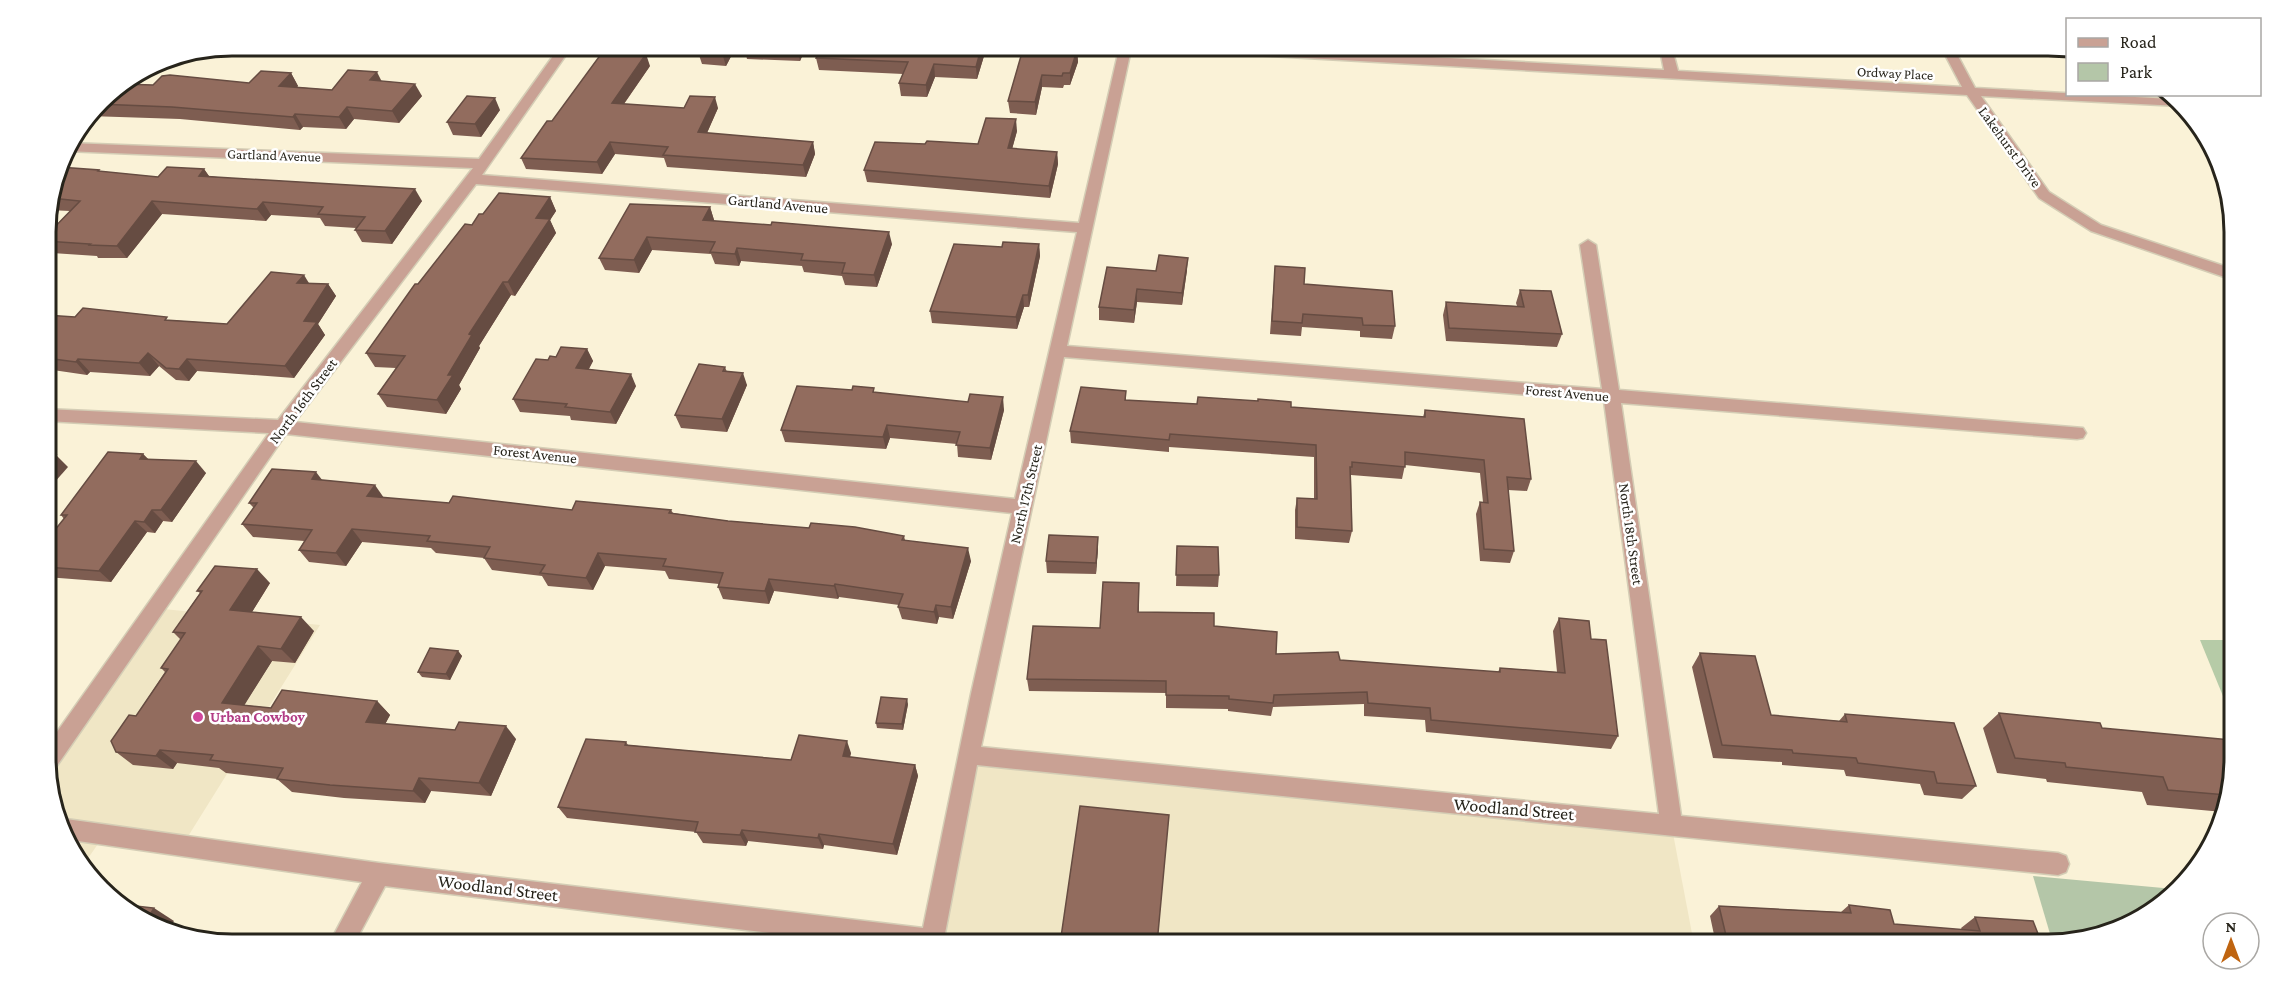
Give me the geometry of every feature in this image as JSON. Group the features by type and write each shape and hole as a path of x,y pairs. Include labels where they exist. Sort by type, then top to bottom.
{"street":[{"name":"Ordway Place","path":"1330,55 2167,103"},
{"path":"1667,55 1672,75"},
{"name":"Lakehurst Drive","path":"1951,55 1971,92 2044,195 2096,228 2224,272"},
{"name":"North 16th Street","path":"56,750 282,427 472,179 559,56"},
{"name":"North 17th Street","path":"933,934 1022,507 1124,56"},
{"name":"Gartland Avenue","path":"77,147 483,164"},
{"name":"Gartland Avenue","path":"472,179 1083,228"},
{"name":"North 18th Street","path":"1588,245 1612,396 1671,823"},
{"name":"Forest Avenue","path":"1057,351 2077,433"},
{"name":"Forest Avenue","path":"56,416 282,427 1022,507"},
{"name":"Woodland Street","path":"969,754 1268,786 1671,823 2058,864"},
{"name":"Woodland Street","path":"71,830 379,874 863,934"},
{"path":"346,934 379,874"}],"shaded area":[{"path":"154,608 320,625 182,846 100,841 88,859 79,846 61,803 57,781 56,750"},
{"path":"969,755 1671,823 1692,933 933,934"}],"green space":[{"path":"2200,640 2224,640 2224,699"},
{"path":"2033,876 2166,888 2145,904 2104,924 2082,930 2050,933"}],"building":[{"path":"600,56 645,56 612,103 684,108 690,96 715,97 698,132 813,142 803,165 663,155 668,147 610,142 597,162 521,158 547,121 552,121"},
{"path":"817,56 979,56 976,67 934,64 926,85 899,83 908,62 816,58"},
{"path":"1021,56 1075,56 1070,73 1063,73 1062,76 1042,75 1035,102 1008,101"},
{"path":"348,70 377,72 370,80 415,84 392,111 347,107 339,117 295,114 293,117 110,104 135,84 153,85 162,76 170,75 249,83 261,71 291,73 279,86 332,90"},
{"path":"467,96 495,98 475,124 447,122"},
{"path":"986,118 1016,119 1008,148 1057,152 1049,186 864,170 875,142 925,144 927,141 978,144"},
{"path":"167,167 204,169 199,176 415,189 385,231 355,230 365,217 318,214 323,207 263,202 257,209 152,201 117,246 56,242 56,226 80,201 59,199 68,168 158,177"},
{"path":"499,193 550,197 536,218 550,219 508,282 503,282 469,334 472,335 448,375 453,375 437,400 378,394 405,356 366,353 415,284 418,284 465,224 472,225"},
{"path":"630,204 710,207 703,220 771,225 772,222 889,232 874,275 842,273 845,263 801,260 803,254 737,248 735,254 710,252 715,242 647,237 634,260 599,258"},
{"path":"1003,242 1039,244 1028,295 1023,295 1016,317 930,311 954,244 1002,247"},
{"path":"1159,255 1188,258 1182,293 1137,289 1134,310 1099,307 1107,267 1156,271"},
{"path":"1275,266 1305,268 1304,284 1392,291 1395,326 1363,325 1362,318 1303,314 1302,323 1272,321"},
{"path":"271,272 304,275 297,283 328,284 304,321 317,322 285,366 187,359 179,369 166,368 148,353 139,363 56,359 56,316 75,317 83,308 167,317 165,320 227,324"},
{"path":"1520,290 1551,291 1562,334 1449,328 1446,302 1524,307"},
{"path":"561,347 587,349 576,368 631,374 610,412 565,407 567,404 513,399 536,359 548,360 550,356 556,357"},
{"path":"699,364 725,367 723,371 743,373 722,419 675,415"},
{"path":"797,386 852,390 853,386 874,388 873,392 968,402 970,394 1003,397 990,448 956,445 960,432 887,425 883,437 781,430"},
{"path":"1081,387 1126,391 1125,400 1197,404 1198,397 1258,401 1258,399 1291,402 1291,407 1425,417 1425,410 1524,419 1531,479 1507,477 1514,551 1484,549 1480,502 1488,503 1484,460 1405,452 1405,467 1352,462 1352,467 1350,467 1352,531 1297,527 1297,498 1317,499 1316,445 1170,434 1169,440 1070,431"},
{"path":"108,452 143,454 140,459 196,461 161,510 152,510 144,522 135,521 99,571 56,568 56,529 67,515 61,515"},
{"path":"272,469 316,472 312,479 375,485 367,496 449,503 453,496 572,510 576,501 671,510 669,513 728,521 809,528 811,523 855,527 904,536 902,540 968,548 951,607 936,605 934,612 898,607 903,594 835,584 834,586 769,579 765,591 718,587 723,573 663,566 666,559 598,553 586,578 540,573 545,565 484,558 490,547 427,541 430,536 352,529 336,553 299,550 312,530 242,524 257,503 249,503"},
{"path":"1049,535 1098,537 1096,563 1046,561"},
{"path":"1177,546 1218,547 1219,575 1176,575"},
{"path":"215,566 257,569 230,610 301,617 281,649 258,646 222,703 271,708 282,690 377,701 366,722 455,730 459,722 506,726 479,783 419,778 413,791 330,785 277,779 283,768 210,760 213,755 160,750 156,756 116,752 111,741 129,715 136,716 168,669 161,668 185,633 173,632 202,591 197,591"},
{"path":"1103,582 1139,583 1138,612 1214,613 1214,626 1277,632 1276,654 1338,652 1340,660 1500,672 1500,668 1565,673 1559,618 1589,621 1591,639 1606,640 1618,736 1431,720 1430,708 1368,703 1367,692 1274,695 1273,703 1229,699 1229,696 1166,695 1166,681 1027,679 1033,626 1100,628"},
{"path":"430,648 458,651 446,674 418,672"},
{"path":"1700,653 1755,656 1771,715 1847,722 1845,714 1954,723 1976,786 1937,783 1934,772 1858,763 1856,758 1722,745"},
{"path":"881,697 907,699 902,724 876,723"},
{"path":"1999,713 2100,723 2102,728 2224,739 2220,794 2168,790 2163,777 2066,767 2065,763 2015,758"},
{"path":"799,735 847,741 843,756 915,765 893,844 819,834 818,838 742,830 740,835 695,832 698,822 558,807 586,739 626,742 625,745 791,760"},
{"path":"1080,806 1169,815 1158,933 1062,934"},
{"path":"1849,905 1890,910 1894,924 1980,931 1975,917 2033,921 2038,933 1725,933 1719,906 1851,913"},
{"path":"137,906 154,908 151,914"}],"place":[{"name":"Urban Cowboy","path":"198,717"}]}
